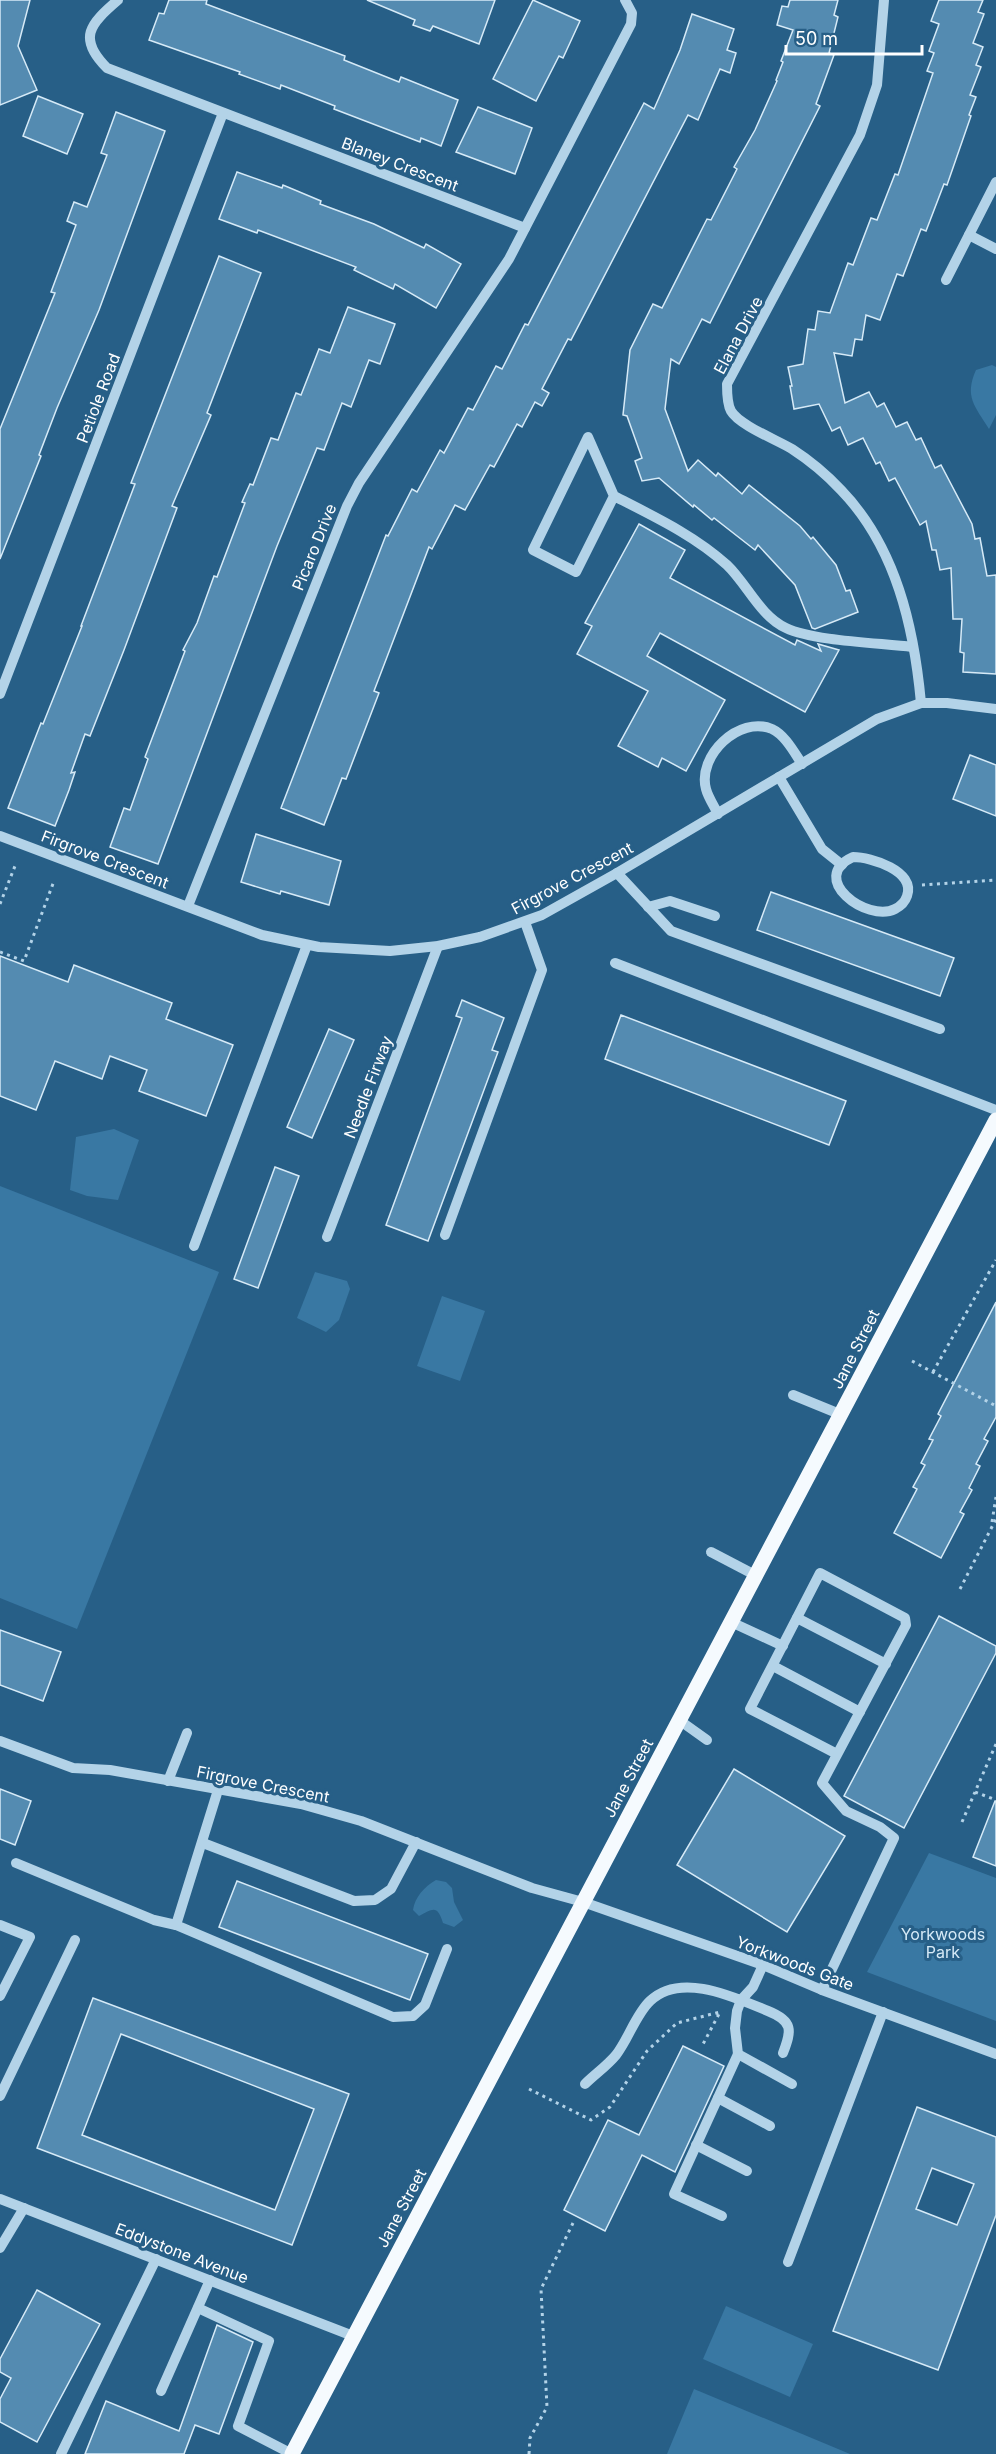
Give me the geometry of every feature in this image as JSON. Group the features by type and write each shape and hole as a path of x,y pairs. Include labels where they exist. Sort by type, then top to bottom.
{"main road":[{"name":"Jane Street","path":"292,2454 996,1120"}],"street":[{"name":"Blaney Crescent","path":"118,0 90,28 88,42 95,56 107,68 525,228"},
{"path":"525,228 631,24 632,13 625,0"},
{"name":"Elana Drive","path":"884,0 877,85 860,135 727,384 727,396 731,411 743,424 757,429 794,451 821,471 842,490 865,519 883,549 898,583 918,675 921,703"},
{"name":"Petiole Road","path":"0,694 223,113"},
{"path":"946,280 996,182"},
{"name":"Picaro Drive","path":"188,906 346,506 359,483 509,259 525,228"},
{"path":"969,235 996,249"},
{"path":"614,496 576,572 533,550 588,437 614,496 702,544 728,566 770,616 784,627 796,632 912,646"},
{"name":"Firgrove Crescent","path":"0,836 262,935 307,945 390,951 438,946 480,937 542,915 877,720 921,703 947,703 996,709"},
{"path":"718,814 705,788 707,764 723,740 740,730 760,726 773,730 784,739 802,764"},
{"path":"779,777 822,849 842,865"},
{"path":"854,857 865,857 889,866 902,875 908,886 904,903 894,910 882,913 860,906 839,890 836,879 842,865 854,857"},
{"path":"617,873 671,931 940,1029"},
{"path":"648,907 670,901 715,916"},
{"path":"445,1234 542,970 525,922"},
{"path":"194,1246 307,945"},
{"name":"Needle Firway","path":"327,1237 438,946"},
{"path":"615,963 996,1110"},
{"path":"793,1395 842,1415"},
{"path":"711,1552 755,1575"},
{"path":"822,1990 894,1838 880,1827 846,1811 822,1783 906,1625 905,1618 820,1573 750,1709 837,1754"},
{"path":"797,1618 886,1664"},
{"path":"731,1622 783,1646"},
{"path":"773,1666 860,1712"},
{"path":"679,1720 707,1740"},
{"path":"168,1781 187,1733"},
{"name":"Firgrove Crescent","path":"0,1741 73,1768 110,1770 301,1804 361,1821 532,1888 583,1902"},
{"path":"176,1925 218,1790"},
{"path":"203,1843 354,1901 375,1900 391,1889 416,1842"},
{"path":"16,1863 154,1920 176,1925 393,2017 413,2016 425,2005 447,1950"},
{"name":"Yorkwoods Gate","path":"583,1902 763,1965 822,1990 996,2054"},
{"path":"0,1925 30,1937 0,1996"},
{"path":"0,2096 75,1940"},
{"path":"722,2217 674,2194 738,2054 735,2028 737,2011 741,2000 753,1987 763,1965"},
{"path":"585,2084 616,2055 651,2000 669,1991 690,1987 715,1991 777,2015 789,2024 790,2034 783,2053"},
{"path":"788,2262 882,2012"},
{"path":"738,2054 792,2084"},
{"path":"718,2098 770,2126"},
{"path":"696,2145 747,2171"},
{"name":"Eddystone Avenue","path":"0,2199 353,2336"},
{"path":"0,2248 24,2208"},
{"path":"61,2454 156,2259"},
{"path":"161,2391 210,2280"},
{"path":"198,2308 269,2341 238,2426 292,2454"}],"path":[{"path":"0,904 15,866"},
{"path":"908,886 996,880"},
{"path":"0,952 24,961 54,881"},
{"path":"933,1372 996,1260"},
{"path":"912,1361 996,1406"},
{"path":"960,1589 992,1523 996,1497"},
{"path":"992,1523 996,1519"},
{"path":"962,1822 996,1744"},
{"path":"975,1792 996,1800"},
{"path":"529,2089 591,2120 610,2107 647,2051 677,2023 720,2012 702,2046"},
{"path":"529,2454 530,2438 547,2407 541,2289 573,2223"}],"green space":[{"path":"992,365 996,367 996,415 989,429 973,401 971,387 976,370"},
{"path":"114,1129 139,1140 118,1200 87,1196 70,1190 76,1137"},
{"path":"0,1186 219,1272 77,1629 0,1598"},
{"path":"315,1272 347,1281 350,1289 339,1320 326,1332 297,1318"},
{"path":"442,1296 485,1311 460,1381 417,1366"},
{"name":"Yorkwoods Park","path":"929,1853 996,1878 996,2021 867,1972"},
{"path":"436,1880 446,1882 452,1888 454,1902 463,1920 454,1927 443,1923 439,1913 434,1910 419,1916 413,1910 421,1893"},
{"path":"726,2306 813,2344 790,2397 703,2359"},
{"path":"694,2389 850,2454 667,2454"}],"building":[{"path":"0,0 30,0 18,46 37,90 0,105"},
{"path":"169,0 207,0 206,4 345,56 344,60 399,82 401,77 458,100 441,146 421,138 420,142 334,109 335,106 281,85 280,89 239,74 240,72 149,40 159,13 164,14"},
{"path":"367,0 495,0 479,44 433,26 430,31 413,25 415,20"},
{"path":"533,0 580,21 563,58 559,56 536,101 493,79"},
{"path":"790,0 838,0 834,15 838,17 829,53 834,55 816,104 820,106 710,323 702,319 679,364 671,359 665,409 688,471 698,460 716,476 718,473 742,494 749,485 800,526 811,539 813,537 836,565 846,591 850,590 858,612 815,629 812,628 795,585 758,545 755,550 714,518 712,520 694,505 693,507 659,478 642,481 635,461 642,458 627,416 623,415 630,350 653,304 662,308 707,219 711,220 737,169 734,167 755,130 777,81 783,62 781,61 793,30 777,25 782,6 788,7"},
{"path":"939,0 983,0 978,12 984,14 973,43 983,47 976,65 981,67 970,95 976,97 969,115 971,116 947,185 944,184 926,231 921,229 903,276 897,274 880,320 866,315 862,340 855,339 852,356 834,353 845,403 869,392 877,407 884,403 896,427 907,422 916,440 921,438 935,468 941,465 972,524 975,539 980,538 987,576 996,575 996,674 963,672 964,653 960,652 962,619 953,619 951,568 940,570 936,550 932,550 926,521 920,525 895,478 889,481 880,462 876,464 863,438 848,445 840,427 832,431 819,404 794,409 788,367 803,364 808,329 815,330 818,311 830,313 848,263 853,265 871,218 877,220 895,174 898,175 933,73 927,71 934,53 929,51 939,24 931,21"},
{"path":"692,14 734,29 727,50 736,53 730,73 720,69 698,120 688,115 571,340 568,339 542,389 549,393 542,406 535,402 522,427 517,424 494,467 490,465 465,510 455,505 432,549 429,547 374,691 379,693 346,779 342,778 324,825 281,808 386,535 388,536 412,489 417,492 440,450 444,453 468,408 473,410 496,366 502,369 525,324 528,325 644,103 654,109 680,50"},
{"path":"38,96 83,114 67,154 23,136"},
{"path":"478,107 532,128 515,174 456,152"},
{"path":"116,112 165,131 99,310 57,408 39,455 41,456 0,559 0,429 55,293 51,292 76,225 67,221 74,202 87,207 107,155 101,153"},
{"path":"237,172 282,188 283,185 321,201 320,204 374,224 424,248 426,244 461,264 436,308 395,284 393,289 354,270 356,267 258,230 257,233 219,219"},
{"path":"219,256 261,273 207,413 211,415 172,506 177,508 124,650 90,736 85,734 71,773 75,772 55,826 8,808 82,626 135,484 131,483"},
{"path":"348,307 395,324 380,364 369,360 351,407 342,403 324,450 317,448 277,546 158,864 110,847 124,808 130,810 148,759 145,757 185,651 183,650 197,623 214,576 217,577 245,503 242,502 250,484 253,485 271,438 278,440 296,393 301,395 319,349 330,353"},
{"path":"639,524 685,550 670,578 795,645 797,640 821,651 818,644 839,650 805,712 660,633 647,656 725,700 686,771 662,758 658,767 618,746 648,691 577,654 592,626 585,623"},
{"path":"970,755 996,765 996,816 953,799"},
{"path":"256,834 341,861 329,905 241,882"},
{"path":"771,892 954,958 940,996 757,930"},
{"path":"0,956 68,982 74,965 172,1003 166,1019 233,1045 206,1116 139,1091 147,1070 110,1056 102,1079 55,1061 36,1110 0,1096"},
{"path":"462,1000 504,1018 492,1050 498,1052 428,1241 386,1225 462,1018 456,1016"},
{"path":"621,1015 846,1101 829,1145 605,1059"},
{"path":"329,1029 354,1040 312,1138 287,1127"},
{"path":"275,1167 299,1176 258,1288 234,1279"},
{"path":"996,1302 996,1417 984,1439 988,1441 976,1464 980,1466 969,1488 972,1490 960,1512 964,1514 941,1558 894,1533 917,1489 913,1487 925,1465 921,1463 933,1440 929,1439 941,1416 938,1414"},
{"path":"939,1616 996,1646 996,1653 904,1828 844,1796"},
{"path":"0,1630 61,1652 43,1701 0,1685"},
{"path":"734,1769 845,1836 787,1932 677,1865"},
{"path":"0,1789 31,1801 15,1845 0,1839"},
{"path":"996,1801 996,1866 973,1857"},
{"path":"237,1881 428,1954 410,2000 219,1927"},
{"path":"93,1998 349,2094 292,2245 37,2148","holes":["121,2034 314,2109 275,2210 82,2135"]},
{"path":"683,2046 724,2066 675,2172 642,2155 605,2231 564,2210 608,2120 639,2135"},
{"path":"917,2107 996,2137 996,2215 938,2370 833,2331","holes":["932,2168 974,2184 957,2225 916,2209"]},
{"path":"37,2290 100,2324 37,2442 0,2422 0,2399 11,2378 0,2372 0,2359"},
{"path":"217,2325 253,2342 219,2434 195,2425 184,2454 85,2454 106,2401 179,2431"}]}
